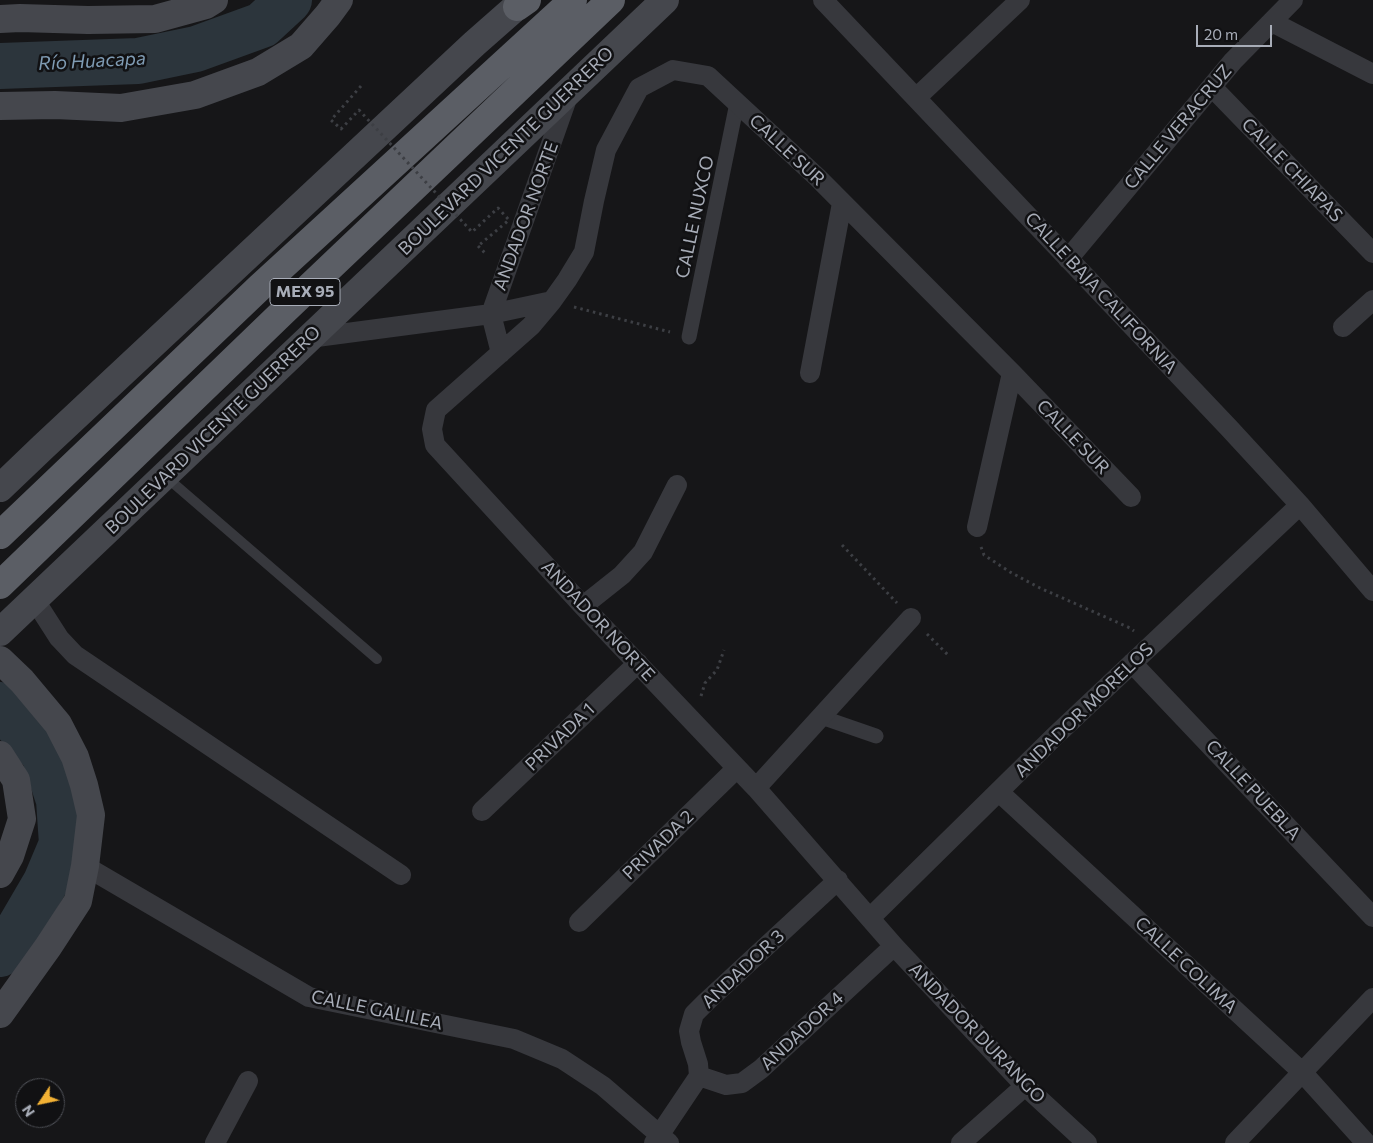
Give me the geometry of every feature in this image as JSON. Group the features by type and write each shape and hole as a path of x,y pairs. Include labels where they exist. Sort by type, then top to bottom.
{"highway":[{"name":"MEX 95","path":"0,535 260,287 573,0"},
{"name":"BOULEVARD VICENTE GUERRERO","path":"0,585 611,0"}],"main road":[{"path":"16,12 88,20 155,19 206,5 214,0"},
{"path":"0,106 55,105 121,108 195,95 258,72 301,46 339,0"},
{"name":"BOULEVARD VICENTE GUERRERO","path":"0,632 664,0"},
{"path":"0,488 474,44 523,2"},
{"path":"0,480 43,447"},
{"path":"0,660 22,681 58,724 75,756 90,814 85,866 78,901 3,1012"},
{"path":"0,755 16,780 22,819 10,856 0,874"}],"street":[{"name":"CALLE BAJA CALIFORNIA","path":"823,0 1300,505 1373,591"},
{"path":"916,98 1020,0"},
{"name":"CALLE VERACRUZ","path":"1068,258 1233,61 1293,0"},
{"path":"1272,22 1373,74"},
{"name":"CALLE SUR","path":"501,354 531,326 552,301 584,252 606,150 639,88 673,70 708,76 817,177 1012,373 1131,497"},
{"name":"CALLE CHIAPAS","path":"1212,87 1373,253"},
{"name":"ANDADOR NORTE","path":"570,89 491,314 501,354 436,410 432,429 435,445 583,606 756,788 870,918"},
{"name":"CALLE NUXCO","path":"689,338 737,103"},
{"path":"810,373 842,203"},
{"path":"1343,327 1373,300"},
{"name":"ANDADOR NORTE","path":"309,338 491,314 552,301"},
{"path":"977,527 1012,373"},
{"path":"583,606 622,575 643,552 677,485"},
{"name":"ANDADOR MORELOS","path":"870,918 1056,735 1300,505"},
{"path":"28,606 75,655 401,875"},
{"path":"756,788 911,618"},
{"name":"PRIVADA 1","path":"482,812 638,663"},
{"name":"CALLE PUEBLA","path":"1132,663 1373,917"},
{"path":"821,717 876,736"},
{"name":"PRIVADA 2","path":"579,922 737,768"},
{"name":"CALLE COLIMA","path":"999,792 1302,1072 1366,1143"},
{"name":"CALLE GALILEA","path":"85,866 309,997 514,1039 562,1059 603,1086 661,1140"},
{"name":"ANDADOR 3","path":"699,1076 698,1064 689,1031 694,1014 838,880"},
{"name":"ANDADOR DURANGO","path":"870,918 1025,1086 1087,1143"},
{"name":"ANDADOR 4","path":"699,1076 726,1085 742,1084 761,1070 894,946"},
{"path":"1235,1143 1373,998"},
{"path":"661,1140 699,1076"},
{"path":"215,1143 248,1081"},
{"path":"961,1143 1025,1086"}],"lane":[{"path":"165,475 377,659"}],"path":[{"path":"361,86 331,120 341,129 359,110 472,232 498,208 509,220 478,246"},
{"path":"552,301 689,338"},
{"path":"977,527 979,542 984,555 1040,588 1130,628 1152,645"},
{"path":"693,721 705,683 717,670 724,650"}],"waterway":[{"name":"Río Huacapa","path":"0,66 138,61 196,49 262,25 289,0"},
{"name":"Río Huacapa","path":"0,705 44,754 59,800 62,844 46,882 18,930 0,954"}]}
